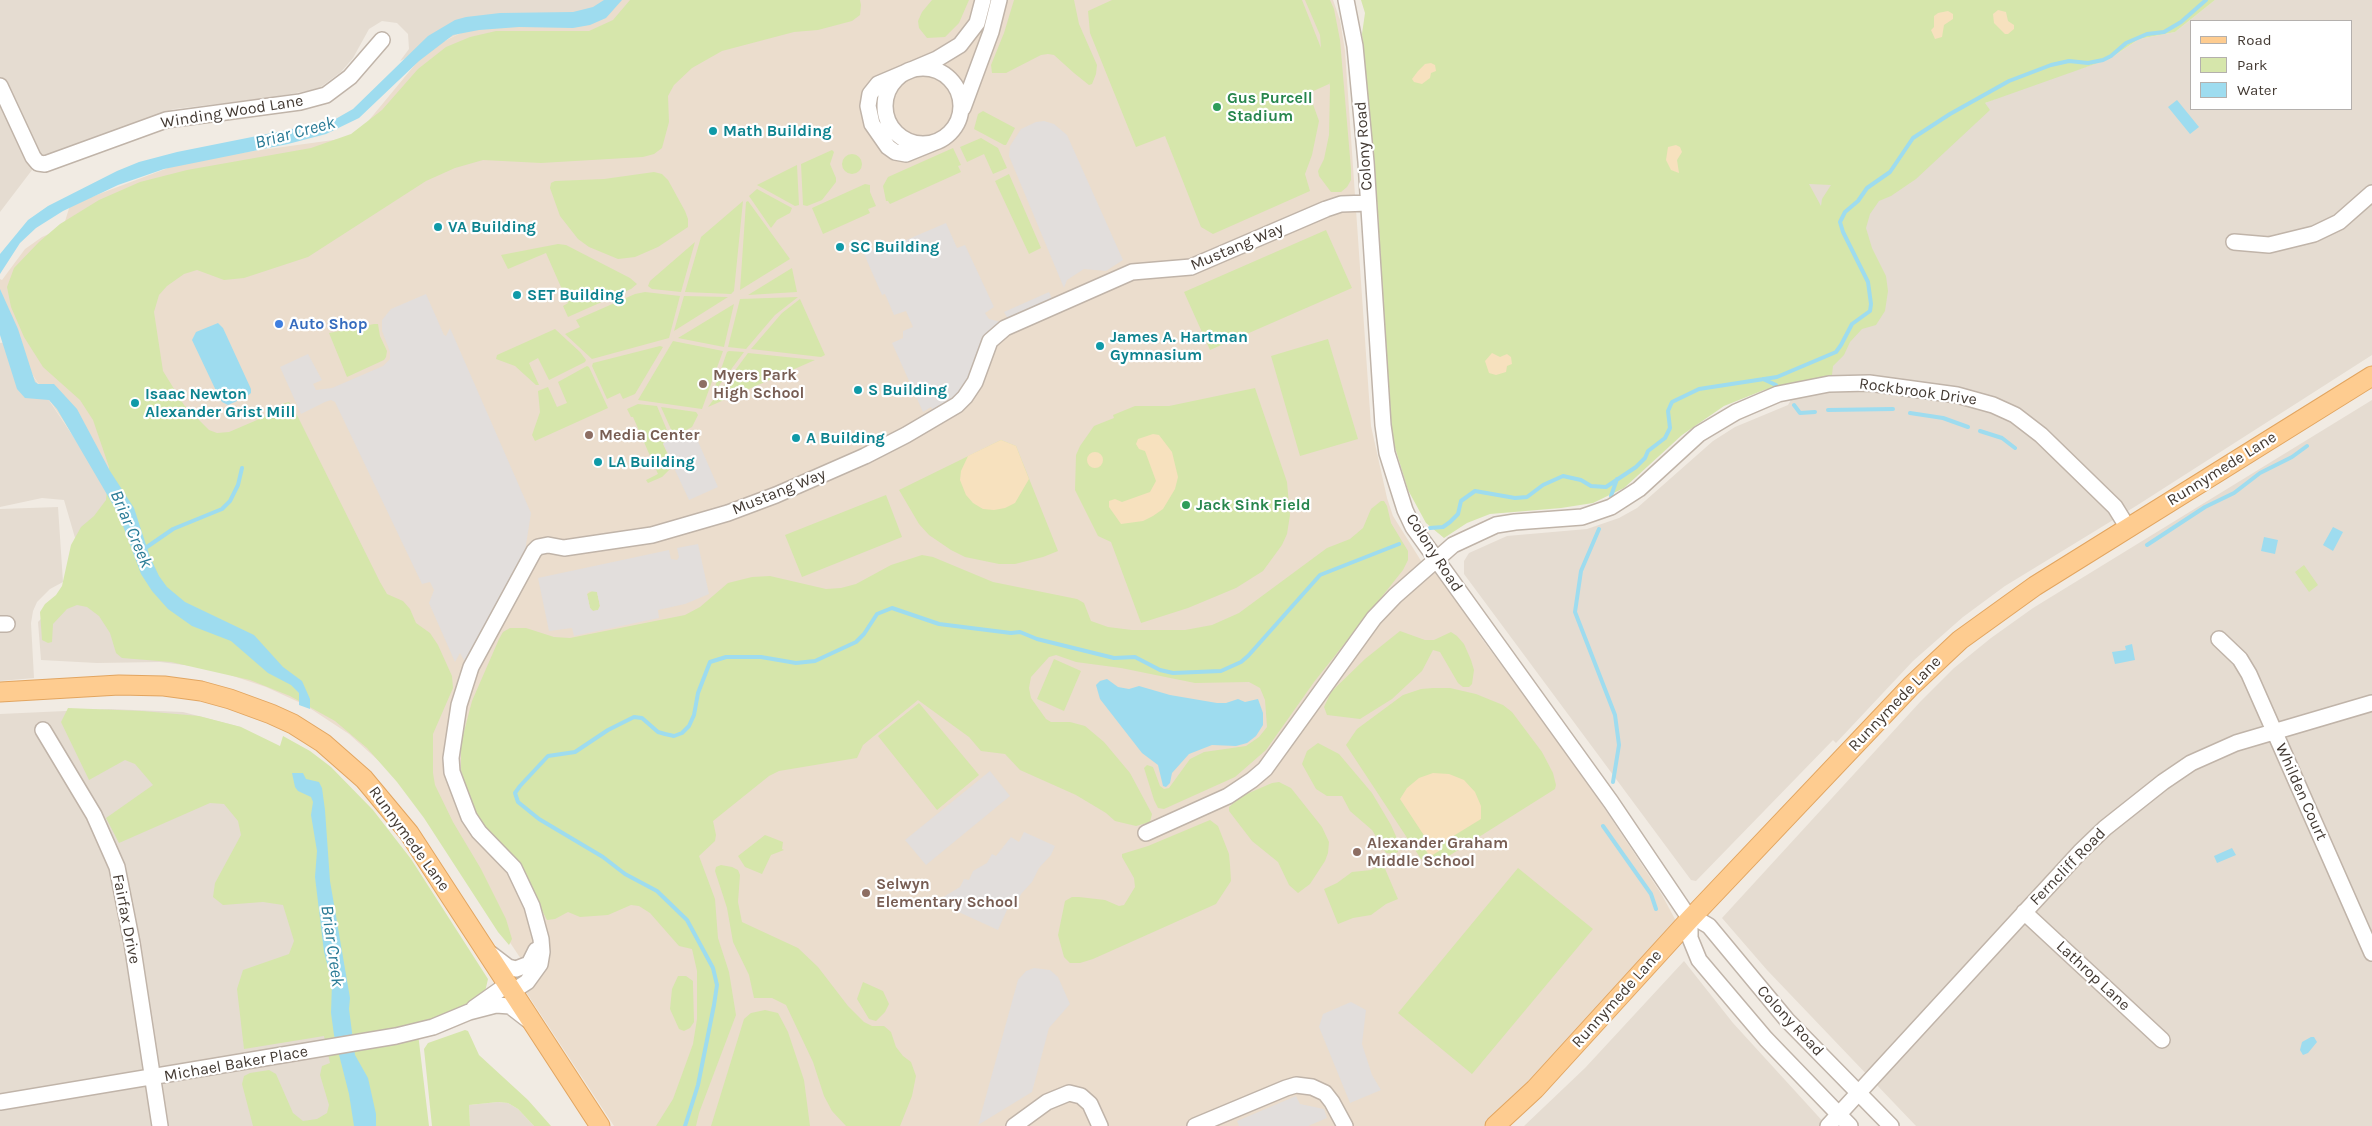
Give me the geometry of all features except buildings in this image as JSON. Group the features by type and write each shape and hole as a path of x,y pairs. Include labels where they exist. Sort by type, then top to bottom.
{"main road":[{"name":"Runnymede Lane","path":"1495,1126 1535,1089 1690,920 1943,655 1977,626 2016,598 2372,376"},
{"name":"Runnymede Lane","path":"0,692 119,685 183,688 230,698 293,724 338,755 379,796 422,851 600,1126"}],"street":[{"path":"983,0 977,23 960,45 937,59 878,84 872,89 868,106 872,124 888,147 901,154 910,153 949,135 956,126 991,32 999,0"},
{"name":"Colony Road","path":"1346,0 1355,46 1368,203 1379,382 1387,453 1399,493 1413,527 1611,802 1690,920 1690,938 1699,960 1766,1039 1850,1126"},
{"name":"Winding Wood Lane","path":"0,86 36,161 48,164 116,136 166,120 300,102 326,95 350,77 382,40"},
{"path":"907,71 931,68 947,76 959,90 962,102 961,114"},
{"path":"2234,242 2269,244 2314,234 2339,222 2372,193"},
{"name":"Mustang Way","path":"538,931 524,886 514,868 479,832 469,817 452,772 451,758 459,705 472,667 534,551 538,547 548,545 564,548 652,535 720,516 776,495 882,448 957,405 975,382 990,341 1005,328 1132,272 1191,268 1326,209 1341,204 1368,203"},
{"name":"Rockbrook Drive","path":"1146,833 1228,796 1252,780 1265,768 1374,618 1436,559 1465,539 1496,526 1515,522 1582,516 1612,506 1639,489 1690,441 1726,417 1767,398 1789,391 1845,383 1892,385 1957,395 1993,405 2009,412 2041,435 2099,490 2117,510 2128,528"},
{"name":"Whilden Court","path":"2219,639 2244,665 2372,953"},
{"name":"Ferncliff Road","path":"1828,1126 2096,836 2173,774 2222,748 2372,703"},
{"name":"Fairfax Drive","path":"43,730 87,801 104,834 117,867 130,932 160,1126"},
{"name":"Lathrop Lane","path":"2024,912 2162,1040"},
{"name":"Colony Road","path":"1690,920 1697,919 1709,926 1763,994 1891,1126"},
{"path":"486,949 508,966 523,967 529,964 534,955 538,931"},
{"path":"469,1012 486,998 528,980 540,964 542,948 538,931"},
{"path":"469,1012 503,1005 517,1010 537,1028"},
{"name":"Michael Baker Place","path":"0,1102 378,1039 433,1027 469,1012"},
{"path":"1195,1126 1296,1085 1312,1087 1325,1093 1345,1126"},
{"path":"1014,1126 1047,1102 1069,1093 1081,1096 1090,1104 1100,1126"}],"shaded area":[{"path":"0,0 614,0 567,23 469,29 400,61 409,49 408,34 397,23 382,21 369,29 353,58 341,72 318,89 268,98 174,109 47,156 32,170 0,212"},
{"path":"614,0 1333,0 1340,20 1345,51 1371,426 1387,498 1393,516 1423,564 1436,570 1482,639 1577,767 1662,895 1676,921 1557,1056 1484,1126 614,1126 520,983 531,974 441,839 402,786 380,762 349,734 305,705 266,687 224,673 102,479 0,326 0,279 2,280 25,249 42,237 63,228 70,205 189,160 355,137 428,49 469,29 567,23"},
{"path":"2215,0 2372,0 2372,355 2136,506 2005,586 1963,617 1913,661 1836,743 1833,740 1696,881 1691,880 1464,574 1464,561 1469,553 1507,536 1587,529 1619,518 1637,508 1713,441 1735,427 1788,405 1811,366 1798,168 1949,118 2014,91 2109,59 2139,39 2175,32 2190,20"},
{"path":"1044,121 1054,124 1067,135 1123,260 1106,271 1084,269 1067,280 1064,288 1009,156 1010,146 1021,129 1036,122"},
{"path":"946,223 957,248 965,245 994,307 985,313 989,319 1001,322 1008,319 1004,312 1049,292 1058,311 999,339 939,422 931,407 923,412 892,343 903,338 903,331 913,327 906,311 894,315 885,294 882,295 864,254 875,249 883,250"},
{"path":"426,294 444,335 446,336 450,328 531,513 525,551 465,662 460,653 455,662 429,603 434,590 430,582 422,584 335,402 331,400 325,402 301,414 280,367 308,354 322,380 313,384 316,390 332,388 383,366 390,359 390,352 382,331 382,320 391,309"},
{"path":"10,342 101,478 224,673 208,668 160,662 97,663 41,660 38,622 85,572 64,500 42,498 0,507 0,343"},
{"path":"2372,400 2372,1126 1916,1126 1767,970 1722,918 1920,702 1954,668 1991,638 2033,608"},
{"path":"693,430 718,487 689,500 675,470 684,465 682,460 673,464 663,443"},
{"path":"58,507 63,582 50,589 37,602 33,611 31,623 34,678 0,681 0,509"},
{"path":"698,544 709,594 685,604 658,610 659,618 574,636 572,628 549,631 538,578 669,550 671,559 677,560 679,557 677,548","holes":["589,591 597,592 600,606 598,610 593,611 590,608 587,594"]},
{"path":"109,709 183,712 241,727 249,739 362,1126 0,1126 0,714"},
{"path":"990,771 1010,796 926,865 905,840"},
{"path":"1024,832 1055,846 1051,855 1039,868 1032,882 1021,894 1017,903 1011,901 998,930 941,904 945,896 960,887 964,879 969,880 973,871 987,863 992,854 996,856 1011,837 1019,842"},
{"path":"1684,961 1733,1023 1827,1126 1524,1126 1585,1068"},
{"path":"1034,968 1050,970 1058,977 1070,1004 1049,1028 1032,1092 978,1125 1018,980 1026,971"},
{"path":"1351,1002 1366,1010 1362,1044 1372,1075 1381,1090 1350,1103 1319,1027 1323,1014"},
{"path":"1296,1096 1300,1104 1324,1109 1327,1118 1308,1126 1239,1126 1237,1121"},
{"path":"498,1102 508,1103 518,1109 534,1126 470,1126 469,1105"}],"green space":[{"path":"630,0 860,0 861,5 860,15 852,21 818,30 794,32 722,51 692,68 674,85 668,96 669,122 662,148 654,154 643,157 541,163 483,160 455,168 426,181 308,257 244,278 224,280 197,270 184,274 167,286 159,295 154,312 163,371 184,405 209,430 217,433 229,432 264,417 282,404 289,402 387,594 403,601 410,609 416,623 430,633 438,645 452,676 453,688 433,734 433,773 435,785 506,919 512,939 509,945 498,932 424,818 397,782 367,748 335,721 290,696 250,680 171,662 122,658 116,653 110,633 99,616 87,607 77,605 67,609 53,624 52,642 48,643 42,640 40,612 62,586 71,545 81,527 94,516 106,500 109,467 93,420 80,400 43,367 24,337 11,307 7,287 14,268 39,242 60,224 99,200 140,182 187,170 311,148 351,134 382,110 418,69 446,47 470,37 496,31 589,31 613,20"},
{"path":"932,0 969,0 959,23 945,37 927,38 919,28 918,21 922,12"},
{"path":"1014,0 1074,0 1079,24 1097,65 1092,84 1089,85 1054,55 1048,54 1041,55 1006,73 992,73 991,65 1004,33"},
{"name":"Gus Purcell Stadium","path":"1112,0 1302,0 1321,48 1320,35 1305,0 1330,0 1334,9 1340,40 1351,169 1351,180 1347,187 1341,192 1331,192 1319,176 1318,171 1324,159 1329,135 1330,86 1329,82 1329,84 1309,93 1319,121 1312,155 1305,174 1310,191 1213,234 1201,227 1165,136 1136,147 1090,33 1088,11"},
{"path":"1361,0 2215,0 2175,32 2139,39 2109,59 1985,103 1990,110 1916,179 1891,196 1879,201 1870,214 1866,228 1872,248 1886,276 1888,291 1885,311 1876,325 1862,329 1850,342 1844,355 1833,366 1832,375 1764,390 1724,406 1682,435 1624,488 1593,503 1561,508 1490,514 1467,523 1444,538 1426,523 1408,490 1393,441 1387,377 1378,213 1362,34 1365,13","holes":["1809,184 1831,185 1822,199 1821,206"]},
{"path":"983,111 1015,128 1006,145 974,129 978,114"},
{"path":"981,138 998,148 1007,168 993,174 984,154 967,162 960,147"},
{"path":"953,148 961,165 958,166 961,172 890,204 886,201 883,186 888,177"},
{"path":"832,150 834,152 830,164 836,182 822,200 807,206 803,205 801,164"},
{"path":"852,154 859,157 862,164 859,171 852,174 845,171 842,164 845,157"},
{"path":"797,165 799,205 795,206 757,185"},
{"path":"654,172 662,174 668,180 685,211 688,227 658,247 635,257 618,259 589,247 578,239 560,216 550,188 551,183 555,181 604,179"},
{"path":"1009,174 1041,248 1029,254 995,181"},
{"path":"865,184 870,185 870,192 876,206 868,209 870,213 823,234 812,208"},
{"path":"757,189 792,208 790,213 777,220 771,228 749,196"},
{"path":"743,201 734,291 731,294 685,292 701,237"},
{"path":"748,201 790,259 740,290 746,202"},
{"path":"1326,230 1352,288 1210,350 1184,292"},
{"path":"695,242 681,292 652,289 648,286 650,281"},
{"path":"558,244 566,245 630,278 637,284 631,289 568,317 563,306 568,303 546,253 508,269 501,255"},
{"path":"792,268 797,292 748,295"},
{"path":"645,292 680,296 669,338 592,359 565,334 580,327 576,320 635,294"},
{"path":"684,296 728,297 674,331"},
{"path":"798,297 775,315 746,349 728,347 740,299"},
{"path":"800,299 825,355 821,357 751,349 782,313"},
{"path":"734,304 724,347 678,338"},
{"path":"378,324 380,336 387,351 386,357 384,360 347,377 329,333"},
{"path":"555,329 580,352 586,360 585,362 549,380 538,358 529,363 539,385 536,385 515,366 496,359 497,355"},
{"path":"1328,339 1358,439 1300,456 1271,356"},
{"path":"673,341 723,351 702,409 638,400"},
{"path":"660,346 663,347 635,394 623,399 620,393 607,399 592,366 593,363"},
{"path":"727,352 744,352 712,395"},
{"path":"748,353 815,360 708,407"},
{"path":"587,366 608,408 535,441 532,435 540,412 538,391 548,387 557,407 567,403 558,382"},
{"name":"Jack Sink Field","path":"1255,388 1287,482 1290,515 1287,534 1282,545 1263,571 1236,588 1188,608 1141,623 1111,542 1098,536 1075,490 1076,455 1080,446 1094,426 1114,418 1113,415 1135,406 1169,406"},
{"path":"638,404 657,406 671,440 663,444 673,466 662,477 648,483 646,480 658,474 633,417 631,417 627,409"},
{"path":"661,407 696,412 698,415 692,427 674,436"},
{"path":"1001,440 1016,446 1058,551 1015,564 999,564 965,557 951,550 929,535 919,524 899,490"},
{"path":"886,495 902,537 802,577 785,535"},
{"path":"1381,501 1384,501 1387,506 1391,523 1408,551 1408,560 1403,570 1314,682 1266,750 1235,777 1164,809 1158,808 1154,800 1144,768 1147,765 1153,767 1160,786 1164,789 1169,788 1190,759 1204,752 1246,746 1259,737 1267,727 1265,700 1260,688 1249,682 1195,683 1121,668 1076,662 1056,655 1049,657 1031,677 1029,688 1031,698 1046,719 1051,722 1070,722 1085,726 1104,742 1130,773 1152,814 1150,822 1136,826 1115,821 1106,813 1076,795 1020,770 1005,754 981,751 969,737 918,700 863,745 857,758 779,771 769,776 713,821 716,835 715,841 699,856 715,899 718,938 729,972 736,1015 699,1113 696,1126 656,1126 673,1099 693,1044 697,1019 697,971 692,949 679,946 650,913 639,906 631,905 608,915 580,917 568,912 555,919 547,920 538,903 483,826 471,802 461,770 461,743 472,701 499,639 503,632 510,628 526,628 554,637 570,638 685,615 700,607 728,583 752,577 770,576 826,589 841,588 856,584 891,565 922,555 933,557 993,582 1077,599 1084,603 1091,621 1108,627 1132,630 1185,630 1212,625 1239,613 1327,548 1350,539 1363,528 1371,509"},
{"path":"2304,565 2318,585 2309,592 2295,572"},
{"path":"594,590 597,592 600,606 598,610 593,611 590,608 587,594"},
{"path":"1400,631 1425,640 1434,640 1451,632 1457,636 1464,644 1471,660 1474,670 1472,684 1469,687 1463,687 1458,683 1440,652 1433,650 1422,671 1392,699 1360,719 1327,715 1324,707 1331,692 1365,659"},
{"path":"1054,659 1081,671 1064,711 1037,699"},
{"path":"1450,688 1476,694 1503,705 1512,712 1542,752 1553,773 1556,785 1555,789 1436,864 1421,859 1346,745 1357,729 1403,695 1421,689"},
{"path":"919,703 979,775 937,810 878,736"},
{"path":"68,708 142,711 199,716 241,727 280,746 283,736 310,751 331,767 373,810 411,859 488,979 485,992 458,1011 417,1025 429,1126 253,1126 242,1084 244,1076 250,1073 269,1070 276,1074 293,1113 303,1121 317,1119 327,1113 329,1105 320,1075 322,1066 330,1063 324,1036 244,1049 237,989 243,970 289,954 294,941 283,905 263,902 223,905 213,897 215,883 241,835 238,821 224,804 210,803 119,843 106,818 153,785 135,764 125,760 89,780 61,722"},
{"path":"1318,743 1339,754 1372,793 1391,825 1399,843 1398,852 1394,854 1386,853 1372,830 1350,811 1342,796 1327,796 1316,789 1302,764 1307,751"},
{"path":"1279,782 1291,788 1322,827 1329,842 1325,861 1310,884 1298,893 1289,885 1278,862 1252,841 1229,811 1229,807 1242,796 1272,783"},
{"path":"1210,820 1218,826 1229,854 1230,865 1231,881 1216,904 1093,959 1080,963 1070,963 1064,957 1058,935 1065,901 1072,897 1079,897 1105,900 1119,906 1124,905 1135,887 1134,878 1122,854 1148,846"},
{"path":"765,835 783,842 782,849 784,850 771,855 762,874 745,867 738,856"},
{"path":"1383,864 1398,899 1386,904 1371,915 1353,918 1338,924 1324,889 1337,883 1352,872 1371,870"},
{"path":"721,865 738,870 740,875 738,902 742,922 798,948 818,967 848,1006 864,1022 872,1026 884,1026 891,1032 896,1047 911,1062 916,1076 912,1096 900,1126 846,1126 832,1111 824,1096 813,1062 786,1005 772,998 754,998 749,975 733,942 727,908 715,871 716,867"},
{"path":"1518,868 1593,929 1472,1074 1398,1013"},
{"path":"678,976 686,976 693,981 694,1022 690,1028 684,1031 679,1029 670,1009 672,989"},
{"path":"863,982 883,991 889,1004 885,1012 876,1021 869,1019 857,999"},
{"path":"765,1010 778,1013 788,1032 804,1080 810,1126 711,1126 744,1019 751,1013"},
{"path":"465,1030 468,1031 479,1055 528,1100 551,1126 534,1126 518,1109 508,1103 498,1102 469,1105 470,1126 432,1126 424,1049 428,1043"}],"sand":[{"path":"1998,10 2006,12 2008,21 2014,25 2014,29 2008,34 2005,34 1994,23 1993,14"},
{"path":"1948,11 1953,14 1953,19 1944,25 1942,37 1935,39 1931,30 1934,27 1934,16"},
{"path":"1431,63 1435,65 1436,71 1431,73 1430,78 1422,84 1414,82 1412,79 1418,71 1425,64"},
{"path":"1676,145 1680,147 1682,152 1677,160 1679,173 1671,170 1666,160 1668,147"},
{"path":"1492,353 1500,357 1507,354 1511,357 1512,364 1507,366 1506,372 1496,375 1489,373 1485,361"},
{"path":"1153,434 1159,435 1172,452 1178,477 1175,489 1163,509 1153,516 1143,521 1121,524 1109,507 1109,501 1115,499 1122,502 1150,492 1156,481 1145,451 1139,449 1136,444 1138,439"},
{"path":"1001,440 1016,446 1029,479 1015,503 1005,508 983,509 973,503 966,495 960,480 961,471 968,456"},
{"path":"1095,452 1103,460 1095,468 1087,460"},
{"path":"1433,773 1449,774 1464,780 1475,792 1481,806 1481,819 1442,843 1439,851 1431,856 1424,847 1427,840 1400,799 1407,788 1419,778"}],"water":[{"name":"Briar Creek","path":"604,0 622,0 606,18 590,25 573,28 519,27 479,30 453,35 419,61 359,118 326,134 288,144 164,169 118,185 63,211 36,228 20,243 0,274 0,254 28,220 48,206 117,171 139,162 177,152 332,121 353,109 428,36 455,20 500,13 573,12 593,7"},
{"path":"2177,100 2199,127 2190,134 2168,107"},
{"name":"Briar Creek","path":"0,289 18,329 35,382 38,384 54,384 77,409 110,471 134,508 150,557 159,576 167,587 185,602 254,635 283,667 302,681 310,699 310,709 299,705 299,693 291,685 268,673 231,641 192,626 168,609 152,591 141,574 119,515 57,409 49,400 25,398 17,389 0,335"},
{"path":"218,323 223,328 251,389 251,393 246,397 228,405 222,402 219,397 192,340 196,332"},
{"path":"2333,527 2343,532 2333,551 2323,545"},
{"path":"2264,537 2278,540 2275,554 2261,551"},
{"path":"2132,644 2135,660 2115,664 2112,652 2126,650 2125,646"},
{"path":"1107,679 1118,687 1129,689 1139,686 1170,695 1217,703 1226,703 1238,699 1245,702 1258,699 1263,713 1263,725 1256,736 1247,743 1236,746 1212,745 1189,754 1172,773 1170,783 1166,787 1163,786 1158,765 1142,753 1100,699 1096,685 1100,681"},
{"name":"Briar Creek","path":"292,773 303,773 306,779 319,782 322,788 330,881 350,998 349,1009 355,1055 368,1078 376,1114 376,1126 354,1126 331,1013 332,983 324,952 315,877 317,851 311,815 313,802 311,797 298,791 295,787"},
{"path":"2232,848 2236,855 2217,863 2214,856"},
{"path":"2314,1037 2317,1042 2308,1053 2303,1055 2300,1050 2302,1042"}],"waterway":[{"path":"1430,528 1443,527 1450,522 1458,514 1461,501 1475,491 1515,498 1527,497 1543,485 1563,476 1581,480 1591,486 1606,487 1636,467 1645,458 1648,451 1665,438 1670,428 1668,411 1672,402 1699,389 1777,377 1836,352 1852,324 1870,311 1871,304 1868,282 1843,232 1840,222 1845,212 1858,201 1867,188 1890,172 1913,138 1950,114 2009,81 2051,65 2069,61 2088,63 2103,60 2111,56 2126,43 2147,34 2164,32 2181,22 2206,0"},
{"path":"1763,379 1776,385"},
{"path":"1794,405 1800,413 1815,412"},
{"path":"1828,410 1893,409"},
{"path":"1910,413 1943,418 1968,427"},
{"path":"1980,431 2002,438 2015,448"},
{"path":"2147,545 2205,507 2234,493 2260,473 2292,457 2307,446"},
{"name":"Briar Creek","path":"144,549 173,529 222,509 230,501 238,485 242,468"},
{"path":"1611,496 1617,479"},
{"path":"1599,529 1581,571 1575,612 1615,715 1619,745 1613,782"},
{"path":"685,1126 698,1085 714,1005 717,985 713,968 687,920 657,891 625,874 603,857 539,819 518,802 515,793 548,756 575,752 608,730 634,717 642,718 658,732 674,736 682,733 689,726 694,715 698,693 710,662 726,657 761,657 796,663 815,661 856,642 864,634 877,614 892,608 939,624 1011,633 1020,632 1037,639 1114,658 1135,657 1160,670 1173,673 1221,671 1241,662 1248,656 1320,575 1399,544"},
{"path":"1603,826 1651,894 1656,909"}],"place":[{"name":"Gus Purcell Stadium","path":"1217,107"},
{"name":"Math Building","path":"713,131"},
{"name":"VA Building","path":"438,227"},
{"name":"SC Building","path":"840,247"},
{"name":"SET Building","path":"517,295"},
{"name":"Auto Shop","path":"279,324"},
{"name":"James A. Hartman Gymnasium","path":"1100,346"},
{"name":"Myers Park High School","path":"703,384"},
{"name":"S Building","path":"858,390"},
{"name":"Isaac Newton Alexander Grist Mill","path":"135,403"},
{"name":"Media Center","path":"589,435"},
{"name":"A Building","path":"796,438"},
{"name":"LA Building","path":"598,462"},
{"name":"Jack Sink Field","path":"1186,505"},
{"name":"Alexander Graham Middle School","path":"1357,852"},
{"name":"Selwyn Elementary School","path":"866,893"}]}
